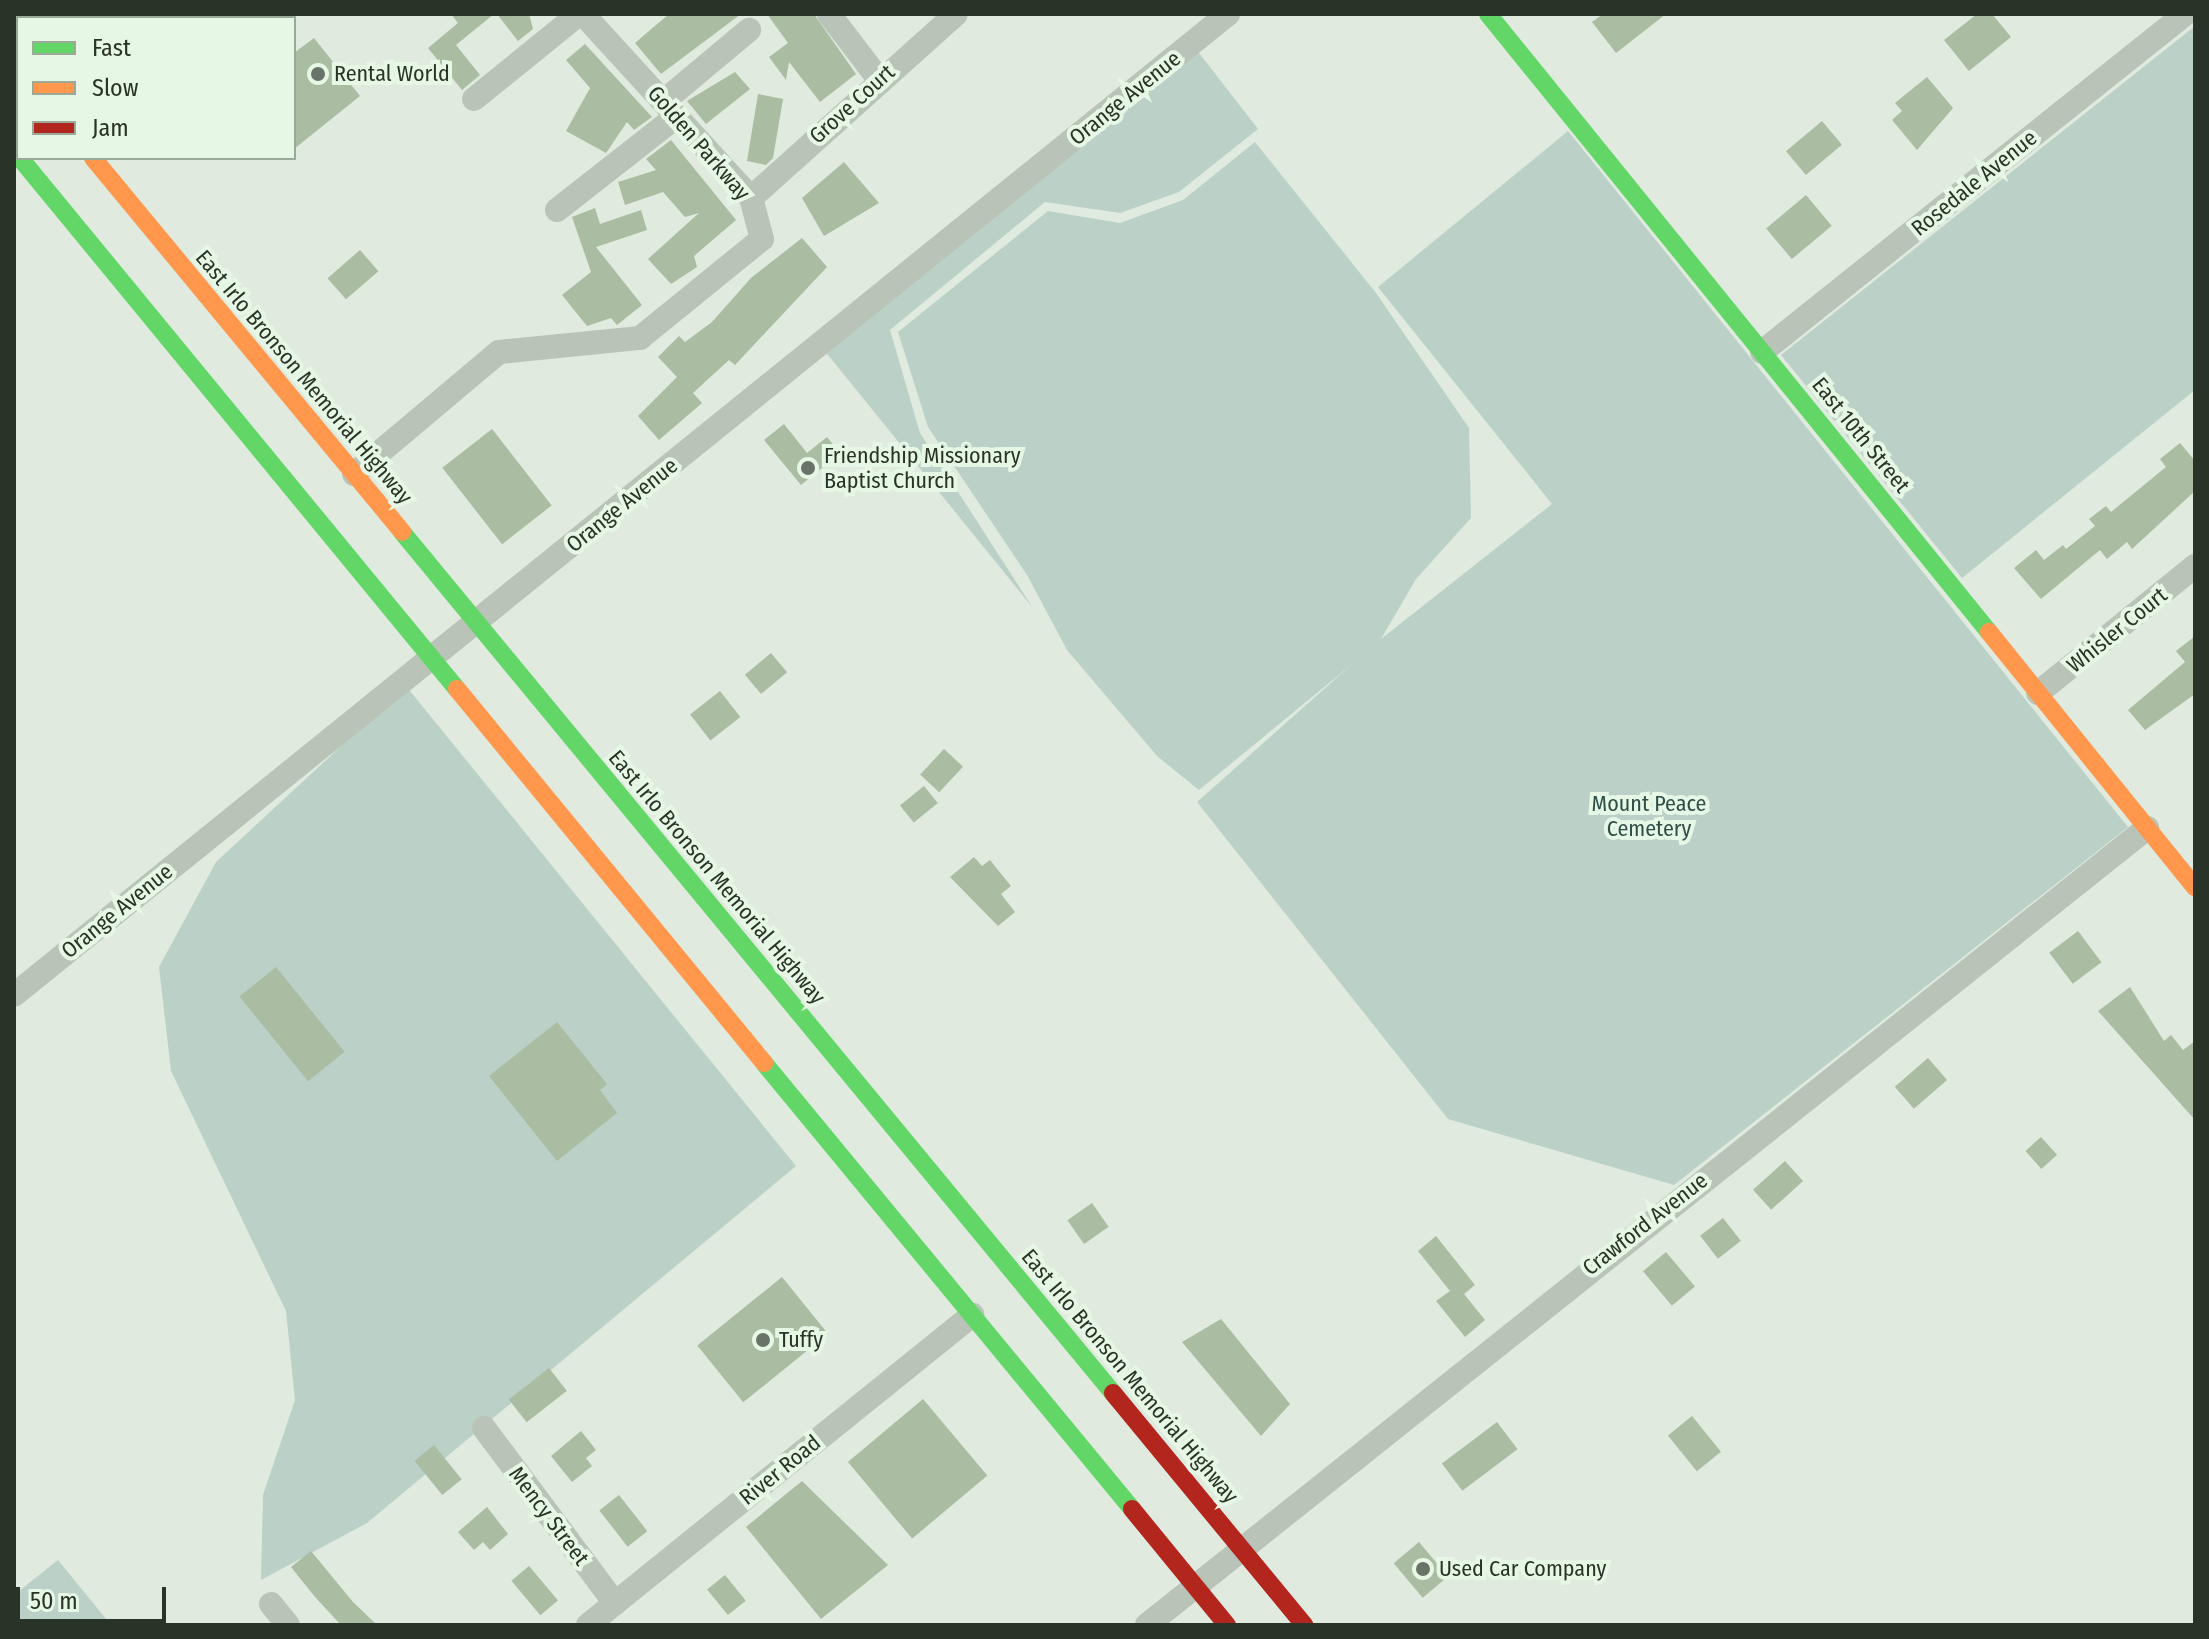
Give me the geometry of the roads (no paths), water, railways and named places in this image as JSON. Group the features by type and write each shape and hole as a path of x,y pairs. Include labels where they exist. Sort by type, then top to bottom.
{"main road":[{"name":"East 10th Street","path":"1488,14 2195,887"},
{"path":"21,160 1227,1625"},
{"name":"East Irlo Bronson Memorial Highway","path":"95,160 1304,1625"}],"street":[{"path":"474,99 581,14"},
{"name":"Golden Parkway","path":"354,474 499,352 640,338 762,239 751,198 581,14"},
{"path":"829,14 878,78"},
{"name":"Grove Court","path":"751,198 878,78 956,14"},
{"name":"Orange Avenue","path":"14,995 1228,14"},
{"name":"Rosedale Avenue","path":"1762,352 2185,14"},
{"path":"557,210 671,108 749,30"},
{"name":"Whisler Court","path":"2038,693 2195,566"},
{"name":"Crawford Avenue","path":"1147,1625 1239,1545 2147,828"},
{"name":"River Road","path":"588,1625 972,1315"},
{"name":"Mency Street","path":"484,1428 615,1603"},
{"path":"271,1604 288,1625"}],"place":[{"name":"Rental World","path":"318,74"},
{"name":"Friendship Missionary Baptist Church","path":"808,468"},
{"name":"Tuffy","path":"763,1340"},
{"name":"Used Car Company","path":"1423,1569"}],"park label":[{"name":"Mount Peace Cemetery","path":"1649,816"}]}
